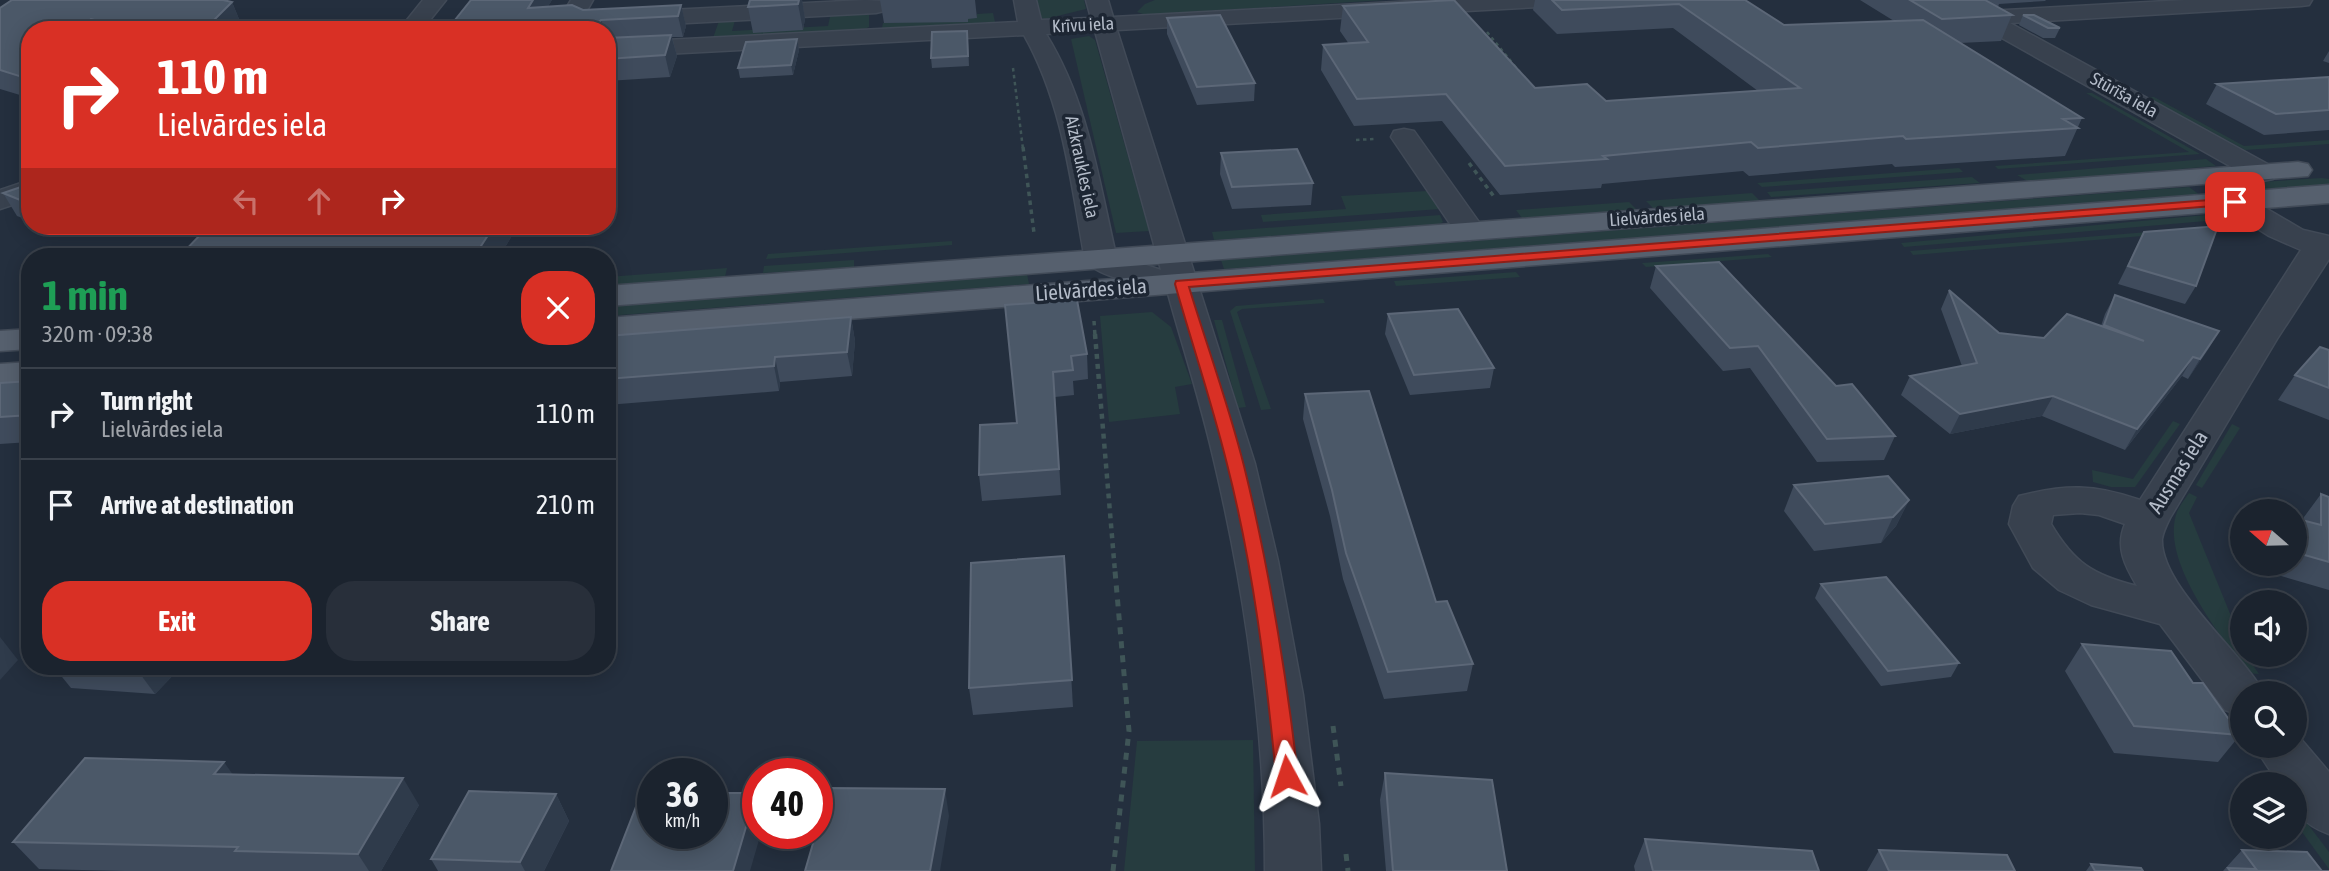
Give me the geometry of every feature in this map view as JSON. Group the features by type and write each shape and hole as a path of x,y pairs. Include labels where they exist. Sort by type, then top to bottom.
{"main road":[{"name":"Lielvārdes iela","path":"616,327 1177,269 1471,231 2329,168"},
{"path":"2194,177 2235,202"},
{"name":"Lielvārdes iela","path":"1177,269 2329,194"},
{"name":"Lielvārdes iela","path":"616,295 1101,260"},
{"path":"0,341 21,340"},
{"path":"0,375 21,374"}],"street":[{"path":"418,21 435,0"},
{"name":"Aizkraukles iela","path":"1025,0 1031,28 1053,65 1069,107 1101,260"},
{"path":"1416,4 1463,5 1558,0"},
{"name":"Stūrīša iela","path":"1951,0 2263,173"},
{"path":"1984,18 2301,0"},
{"path":"596,15 711,15 876,3 874,36"},
{"name":"Krīvu iela","path":"616,50 1031,28 1100,12 1325,12 1331,24 1428,19 1416,4"},
{"path":"1100,12 1236,464 1279,695 1292,824 1293,871"},
{"path":"700,45 711,15"},
{"path":"1404,137 1471,231"},
{"path":"0,200 21,192"},
{"path":"2235,202 2294,236 2323,246"},
{"name":"Ausmas iela","path":"2230,682 2175,611 2150,571 2140,540 2149,518 2260,339 2323,246"},
{"path":"1101,260 1138,274 1177,269"},
{"path":"2149,518 2101,501 2065,497 2034,506 2030,524 2048,557 2068,577 2104,593 2175,611"},
{"path":"2288,758 2329,811"}],"path":[{"path":"1463,5 1531,83 1534,96"},
{"path":"1013,65 1034,228 1033,243"},
{"path":"1356,141 1404,137"},
{"path":"1463,155 1521,227"},
{"path":"1093,313 1129,731 1113,871"}],"green space":[{"path":"1037,0 1084,0 1086,9 1045,19 1041,18"},
{"path":"1155,0 1385,0 1146,15 1137,12 1145,4"},
{"path":"869,11 869,27 863,30 713,38 720,18 736,17 732,31 828,26 831,12"},
{"path":"993,13 995,22 882,28 883,23 976,18 977,14"},
{"path":"1089,36 1095,40 1149,231 1116,233 1071,39"},
{"path":"2086,93 2092,93 2200,154 1998,169 1995,166 2189,152"},
{"path":"2147,97 2154,97 2244,146 2329,140 2329,144 2245,150"},
{"path":"2206,159 2216,166 2029,182 2017,175"},
{"path":"1959,168 1963,172 1762,187 1757,183"},
{"path":"1972,177 1980,183 1771,197 1767,192"},
{"path":"2329,179 2329,186 2244,192 2232,188 2231,184"},
{"path":"2189,187 2200,195 1224,269 1221,260"},
{"path":"1427,191 1440,209 1263,222 1261,215 1346,209 1341,196"},
{"path":"1752,193 1760,201 1654,209 1646,201"},
{"path":"1629,202 1637,210 1522,218 1516,210"},
{"path":"2217,214 2241,218 1904,247 1901,243"},
{"path":"1440,215 1443,222 1439,224 1214,240 1212,232"},
{"path":"2174,230 2179,233 1913,255 1910,251"},
{"path":"952,241 952,245 766,259 768,254"},
{"path":"1768,254 1772,257 1646,267 1642,263"},
{"path":"854,260 854,267 763,273 764,266"},
{"path":"727,268 725,277 616,285 616,276"},
{"path":"1516,272 1520,277 1396,286 1394,281"},
{"path":"1027,274 1029,284 616,315 616,305"},
{"path":"1323,299 1325,303 1242,309 1237,312 1271,409 1261,410 1230,311 1236,306"},
{"path":"1152,312 1171,327 1192,384 1175,387 1180,414 1109,422 1100,316"},
{"path":"1214,320 1222,320 1246,407 1238,408"},
{"path":"2173,421 2180,424 2135,487 2111,487 2093,482 2092,470 2133,479"},
{"path":"2232,424 2240,428 2202,488 2196,485"},
{"path":"2189,493 2197,497 2189,513 2230,614 2230,648 2184,574 2174,531 2181,504"},
{"path":"2243,667 2254,667 2259,674 2247,673"},
{"path":"1253,740 1255,871 1124,871 1137,741"},
{"path":"2307,823 2329,852 2329,869 2307,839"}],"building":[{"path":"12,0 232,2 213,21 21,21 19,76 0,70 0,8"},
{"path":"471,0 533,0 528,8 572,5 583,10 681,5 678,16 600,21 454,21"},
{"path":"750,0 799,0 798,4 748,7"},
{"path":"1454,0 1535,88 1587,84 1606,101 1800,88 1679,4 1562,10 1552,0 1745,0 1784,25 1923,20 2082,118 2063,119 2078,128 1906,139 1903,136 1758,148 1751,142 1603,156 1607,159 1505,166 1446,94 1357,99 1323,45 1368,42 1343,6"},
{"path":"1910,0 1985,0 2012,15 1942,19"},
{"path":"1220,15 1255,83 1197,87 1167,18"},
{"path":"2023,15 2034,15 2060,28 2048,28"},
{"path":"967,31 968,56 931,58 932,32"},
{"path":"671,35 665,55 616,58 616,38"},
{"path":"797,39 791,65 738,68 746,42"},
{"path":"2329,77 2329,110 2276,114 2217,84"},
{"path":"1297,149 1313,183 1232,187 1221,153"},
{"path":"21,187 21,200 3,193"},
{"path":"2218,226 2196,286 2128,266 2144,232"},
{"path":"200,235 488,235 480,248 188,248"},
{"path":"1719,262 1836,386 1852,384 1895,436 1827,439 1758,346 1730,348 1656,266"},
{"path":"1949,290 1999,333 2044,338 2067,314 2144,341 2104,325 2115,295 2219,331 2200,359 2193,357 2137,429 2053,396 1960,414 1910,376 1977,363"},
{"path":"1077,300 1087,354 1071,356 1073,370 1053,372 1059,469 979,475 980,425 1017,423 1005,305"},
{"path":"1458,309 1494,368 1414,375 1388,314"},
{"path":"851,317 847,352 775,357 774,366 616,378 616,335"},
{"path":"2320,347 2329,350 2329,388 2295,375"},
{"path":"21,382 21,416 0,417 0,383"},
{"path":"1369,391 1436,602 1447,601 1473,664 1388,672 1346,553 1332,490 1305,394"},
{"path":"1888,476 1909,500 1893,517 1825,524 1794,485"},
{"path":"2321,494 2329,497 2329,562 2307,556 2307,521 2321,525"},
{"path":"1064,556 1072,680 969,688 971,563"},
{"path":"1886,577 1959,663 1888,671 1821,584"},
{"path":"2082,644 2171,651 2193,683 2203,683 2230,721 2230,734 2134,726"},
{"path":"85,758 224,762 214,774 403,778 358,854 235,851 238,847 13,842"},
{"path":"1385,773 1492,780 1507,871 1393,871"},
{"path":"833,788 945,789 930,871 805,871 811,849 833,849"},
{"path":"469,791 556,794 520,862 431,859"},
{"path":"728,793 742,793 742,840 733,871 611,871 637,804 637,849 728,849"},
{"path":"1645,839 1812,851 1819,871 1653,871"},
{"path":"1879,850 2007,855 2015,871 1889,871"},
{"path":"2242,850 2307,852 2322,871 2230,871 2228,868 2256,869"},
{"path":"2091,864 2141,868 2143,871 2095,871"}],"route":[{"path":"1287,776 1279,695 1236,464 1181,284 2235,202"}]}
